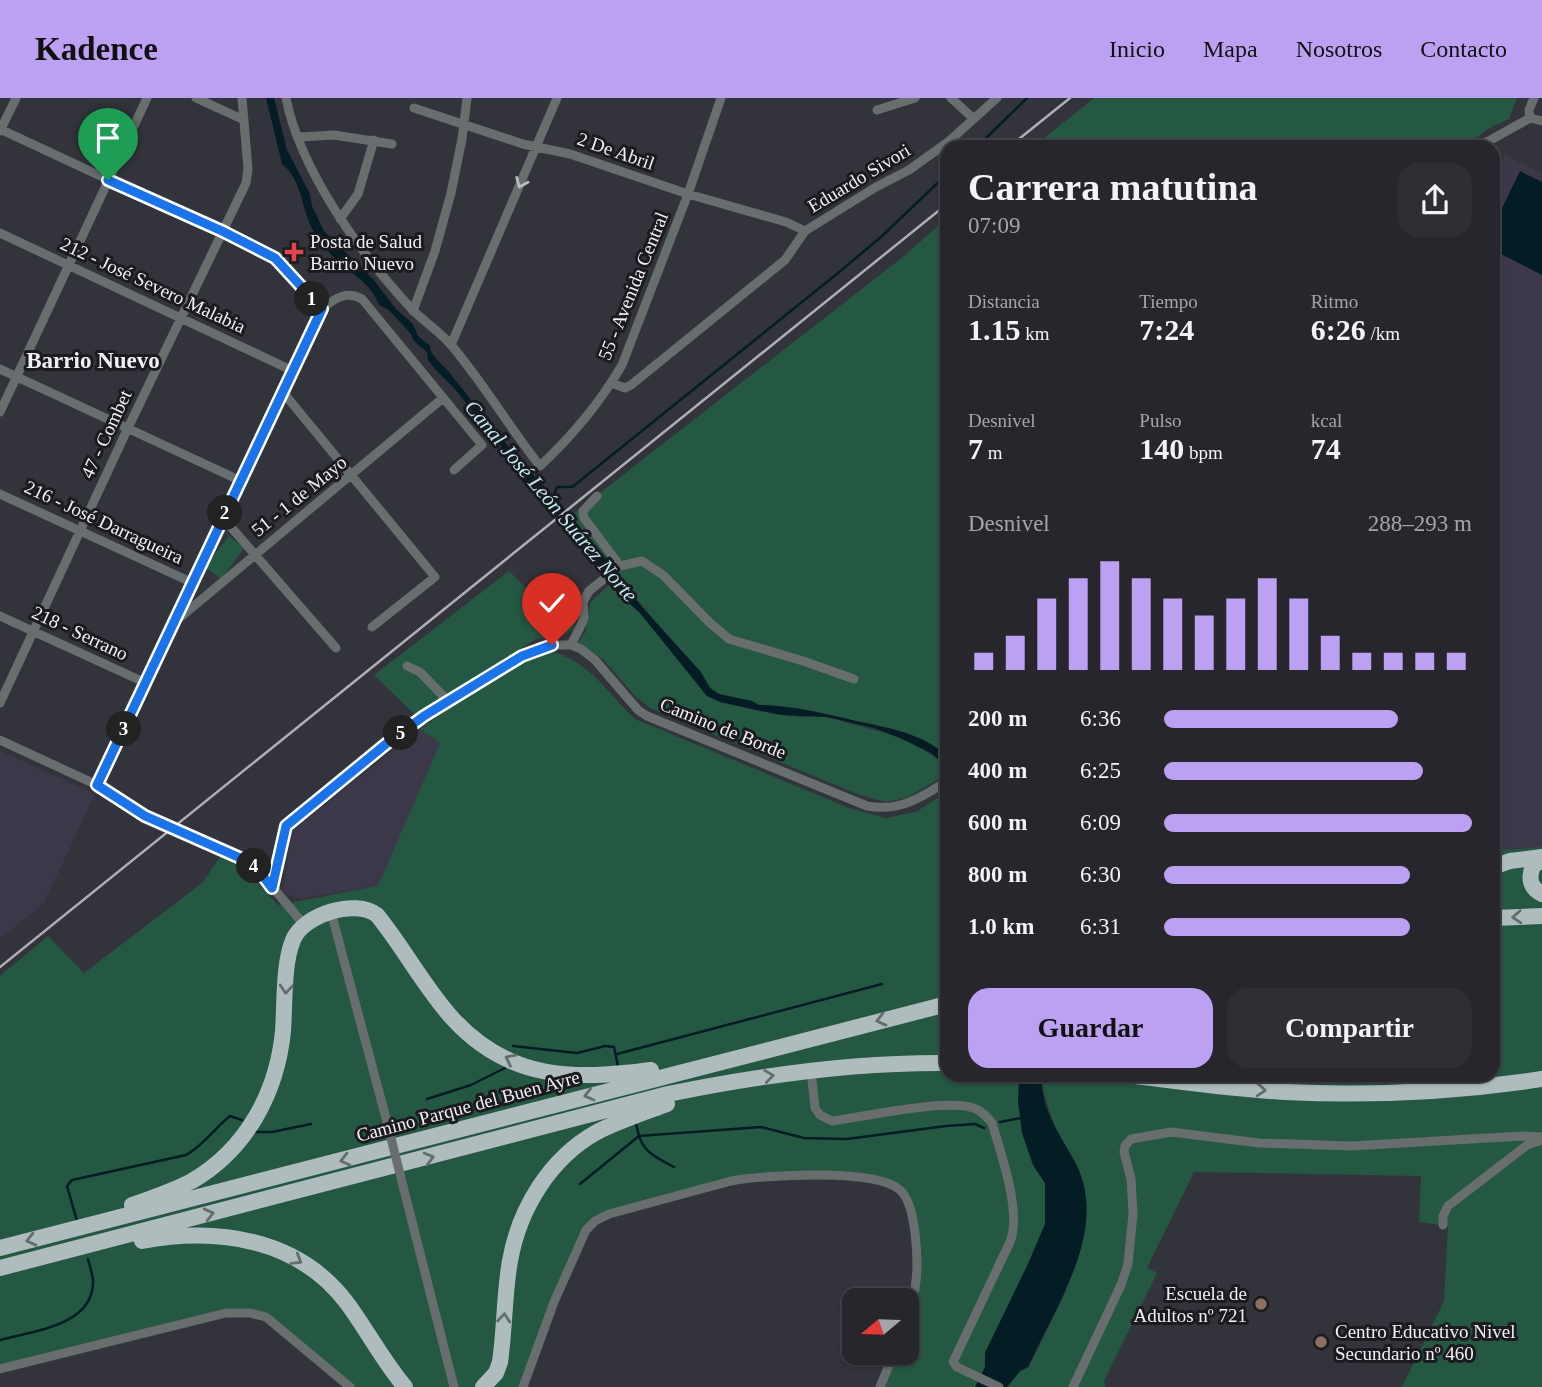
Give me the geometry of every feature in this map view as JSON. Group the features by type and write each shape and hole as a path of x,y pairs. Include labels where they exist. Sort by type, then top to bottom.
{"highway":[{"path":"1500,865 1542,858"},
{"path":"1542,858 1533,866 1530,880 1534,888 1542,894"},
{"path":"61,1233 192,1181 211,1168 242,1138 264,1103 280,1055 291,948 297,933 319,915 363,908 371,910 453,1018 487,1047 529,1068 587,1077 721,1060"},
{"path":"1500,918 1542,916"},
{"name":"Camino Parque del Buen Ayre","path":"0,1248 721,1060 940,1006"},
{"name":"Camino Parque del Buen Ayre","path":"0,1268 668,1094 811,1070 865,1065 940,1063"},
{"path":"1187,1082 1254,1090 1341,1093 1418,1092 1542,1079"},
{"path":"483,1387 496,1373 500,1362 509,1264 516,1233 542,1182 572,1150 595,1134 627,1118 733,1081"},
{"path":"64,1252 182,1235 229,1236 263,1243 302,1262 331,1285 347,1303 405,1387"}],"street":[{"path":"16,98 0,130 222,231 275,258 322,309"},
{"path":"0,412 147,98"},
{"path":"196,98 244,121"},
{"name":"47 - Combet","path":"0,703 248,176 242,98"},
{"path":"286,98 317,179 340,219 413,311 452,345 557,98"},
{"path":"413,311 452,193 467,98"},
{"name":"55 - Avenida Central","path":"452,345 540,466 577,430 611,383 629,348 688,194 721,98"},
{"path":"877,110 915,98"},
{"path":"951,98 974,119"},
{"name":"Eduardo Sivori","path":"947,140 997,98"},
{"path":"1530,118 1529,110 1534,98"},
{"name":"2 De Abril","path":"414,108 523,144 570,154 806,230"},
{"path":"1491,140 1530,118 1542,121"},
{"path":"299,137 334,135 392,144"},
{"path":"340,219 358,194 374,140"},
{"name":"Eduardo Sivori","path":"611,383 625,388 631,385 785,261 806,230 909,170 940,146"},
{"name":"212 - José Severo Malabia","path":"0,233 291,370"},
{"path":"97,785 322,309 344,295 354,295 362,299 482,445 454,470"},
{"path":"0,369 239,480"},
{"path":"282,391 435,577 372,627"},
{"name":"51 - 1 de Mayo","path":"175,621 443,398"},
{"name":"216 - José Darragueira","path":"0,494 192,583"},
{"path":"597,495 583,511 583,518 619,567"},
{"path":"221,521 230,526 336,648"},
{"path":"272,888 286,826 386,744 448,701 530,652 552,645 571,645 584,617 584,597 619,567 642,561 655,569 729,639 803,661 854,680"},
{"name":"218 - Serrano","path":"0,616 146,683"},
{"name":"Camino de Borde","path":"571,645 595,660 626,699 647,716 867,806 901,806 923,797 940,786"},
{"path":"407,666 420,672 448,701"},
{"path":"0,740 97,785 145,816 247,861 260,872 305,926"},
{"path":"331,912 454,1387"},
{"path":"811,1070 815,1108 826,1120 953,1106 973,1107 992,1124 1014,1220 1010,1241 953,1359 957,1367 999,1387"},
{"path":"1073,1387 1121,1285 1128,1264 1133,1214 1131,1180 1124,1152 1131,1139 1171,1132 1259,1143 1351,1146 1522,1136 1542,1138"},
{"path":"1443,1225 1443,1216 1448,1206 1527,1145 1542,1138"},
{"path":"523,1387 554,1302 586,1230 595,1221 609,1214 732,1181 840,1175 875,1178 900,1189 911,1209 916,1252 915,1288"},
{"path":"0,1369 199,1320 226,1314 250,1313 266,1317 351,1387"},
{"path":"880,1387 889,1365"}],"shaded area":[{"path":"1505,155 1542,174 1542,847 1500,850 1500,165"},
{"path":"420,729 441,743 378,886 299,899 287,894 283,888 292,831"},
{"path":"0,751 95,794 44,903 0,939"}],"green space":[{"path":"1094,98 1517,98 1509,119 1491,127 1473,140 1042,140"},
{"path":"940,224 940,750 916,737 892,729 808,710 759,705 713,690 569,517 904,256"},
{"path":"229,536 244,548 221,579 205,567"},
{"path":"509,571 554,615 566,602 574,614 574,628 561,636 536,639 414,714 374,675"},
{"path":"609,585 640,613 707,696 753,710 827,718 904,740 940,761 940,778 907,798 885,802 857,794 650,708 635,696 603,659 577,644 585,633 590,603"},
{"path":"548,651 562,655 586,669 635,719 849,808 886,818 916,812 940,797 940,1082 1019,1082 1033,1165 1045,1183 1045,1224 985,1352 985,1367 975,1387 880,1387 889,1365 919,1365 919,1288 915,1288 910,1209 900,1189 875,1178 749,1178 609,1214 586,1230 523,1387 350,1387 266,1317 226,1313 0,1369 0,976 48,936 84,973 202,883 221,856 242,867 278,905 378,886 440,743 420,729 516,665"},
{"path":"1542,847 1542,1387 1402,1387 1444,1301 1448,1226 1419,1222 1421,1176 1194,1172 1147,1268 1157,1273 1104,1381 1105,1387 1007,1387 1020,1371 1029,1367 1066,1291 1077,1165 1056,1129 1042,1082 1500,1082 1500,850"}],"water":[{"name":"Canal José León Suárez Norte","path":"266,98 274,98 287,150 310,194 312,206 324,231 373,279 396,309 413,324 418,336 430,346 438,361 519,460 556,499 622,578 631,594 701,672 710,688 719,694 759,705 808,710 904,732 940,750 940,761 931,753 874,728 827,717 781,715 720,702 707,696 640,613 609,585 527,487 507,460 504,450 428,360 427,352 414,341 389,310 379,305 366,284 337,262 321,242 310,224 294,178 282,164"},
{"path":"1520,171 1542,182 1542,275 1500,254 1502,208"},
{"path":"1019,1082 1042,1082 1048,1111 1076,1164 1085,1190 1083,1242 1064,1295 1028,1367 1020,1371 1007,1387 975,1387 985,1367 985,1353 1045,1224 1045,1183 1033,1165 1022,1133"}],"waterway":[{"path":"984,140 1027,98"},
{"name":"Canal José León Suárez Norte","path":"553,497 557,487 572,487 576,484 838,273 940,181"},
{"path":"617,1054 882,984"},
{"path":"513,1046 577,1053 605,1046 614,1047 618,1066"},
{"path":"427,1099 471,1085 505,1068"},
{"path":"77,1221 67,1186 72,1180 186,1155 230,1116 242,1120"},
{"path":"1000,1122 1021,1118"},
{"path":"255,1132 272,1132 311,1124"},
{"path":"636,1124 639,1136 761,1127 804,1138 847,1139 946,1126 975,1124 984,1128"},
{"path":"580,1184 639,1136 648,1151 674,1167"},
{"path":"0,1340 59,1324 84,1308 91,1295 93,1280 88,1259"}],"railway":[{"path":"1018,140 1070,98"},
{"path":"0,967 940,210"}],"place":[{"name":"Posta de Salud Barrio Nuevo","path":"294,252"},
{"name":"Escuela de Adultos nº 721","path":"1261,1304"},
{"name":"Centro Educativo Nivel Secundario nº 460","path":"1321,1342"}],"district":[{"name":"Barrio Nuevo","path":"93,360"}],"route":[{"path":"108,180 275,258 322,309 97,785 145,816 247,861 272,888 286,826 424,716 522,656 552,645"}]}
